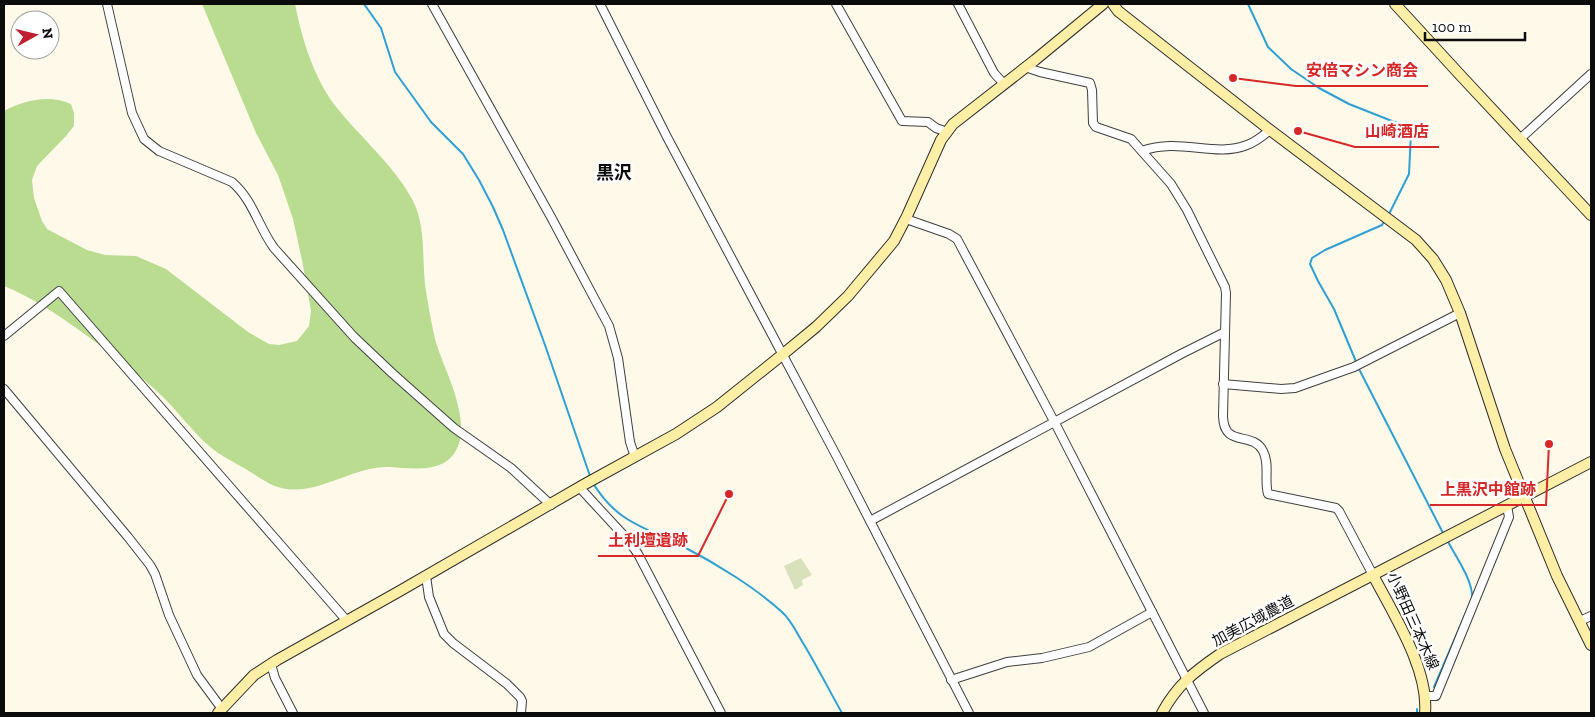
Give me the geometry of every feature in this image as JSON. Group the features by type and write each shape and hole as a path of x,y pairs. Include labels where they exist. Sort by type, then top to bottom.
{"street":[{"path":"107,4 132,113 144,139 159,151 232,182 251,205 268,240 274,248 354,337 454,428 511,468 552,504"},
{"path":"432,4 551,217 609,326 618,358 630,442 636,457"},
{"path":"600,4 666,137 870,521 969,713"},
{"path":"836,4 902,121 928,122 936,128 947,132"},
{"path":"958,4 994,72 1004,84"},
{"path":"4,389 150,565 169,615 193,667 220,711 250,679 271,664 697,421 782,355 816,327 848,296 894,240 906,219 941,140 953,124 1103,4"},
{"path":"1113,4 1118,11 1270,130 1416,240 1434,259 1446,280 1460,313 1505,449 1524,496 1557,576 1591,645"},
{"path":"1395,4 1591,215"},
{"path":"1025,68 1090,83 1093,123 1096,127 1127,137 1142,151 1170,184 1187,210 1225,287 1223,384 1224,428 1226,432 1252,441 1263,450 1266,460 1268,494 1336,508 1374,575"},
{"path":"1520,139 1591,74"},
{"path":"1142,151 1154,147 1174,145 1220,150 1232,149 1254,142 1270,130"},
{"path":"906,219 949,234 957,239 1055,423 1204,713"},
{"path":"4,336 59,292 347,621"},
{"path":"1223,384 1281,389 1295,388 1354,367 1460,313"},
{"path":"870,521 1225,332"},
{"name":"小野田三本木線","path":"1425,713 1423,680 1418,664 1374,575 1591,462"},
{"path":"583,486 638,554 721,713"},
{"path":"1425,696 1436,696 1509,517 1507,506"},
{"name":"加美広域農道","path":"1162,713 1170,698 1186,679 1220,654 1374,575"},
{"path":"426,576 429,597 444,634 453,643 508,684 522,701 521,713"},
{"path":"951,680 1006,662 1042,658 1090,647 1152,612"},
{"path":"1580,621 1591,616"},
{"path":"271,664 275,678 293,713"}],"green space":[{"path":"202,4 295,4 301,31 315,72 329,97 346,119 396,174 412,199 420,219 425,284 435,339 453,389 461,419 461,433 458,446 449,459 442,464 425,468 374,468 315,487 300,489 285,489 270,484 213,449 153,388 101,346 43,306 4,286 4,111 28,101 54,99 71,104 74,113 74,126 37,166 32,180 34,198 42,221 47,229 87,250 105,255 136,256 166,269 248,332 269,344 279,345 297,341 309,326 311,311 293,219 278,175 256,133"},
{"path":"801,558 812,575 802,580 803,585 795,590 784,566"}],"waterway":[{"path":"364,4 381,28 395,72 431,122 463,154 493,207 545,345 590,476"},
{"path":"1248,4 1268,47 1291,69 1319,88 1349,104 1402,125 1409,130 1411,133 1409,174 1389,214"},
{"path":"1357,364 1334,309 1310,264 1312,258 1325,250 1382,225 1385,220"},
{"path":"1359,369 1443,533"},
{"path":"593,483 602,496 622,516 722,568 748,585 782,612 794,627 842,713"},
{"path":"1447,540 1467,577 1472,592 1472,599"},
{"path":"1434,687 1468,608"}],"place":[{"name":"安倍マシン商会","path":"1233,78"},
{"name":"山崎酒店","path":"1298,131"},
{"name":"上黒沢中館跡","path":"1549,444"},
{"name":"土利壇遺跡","path":"729,494"}],"district":[{"name":"黒沢","path":"614,173"}]}
